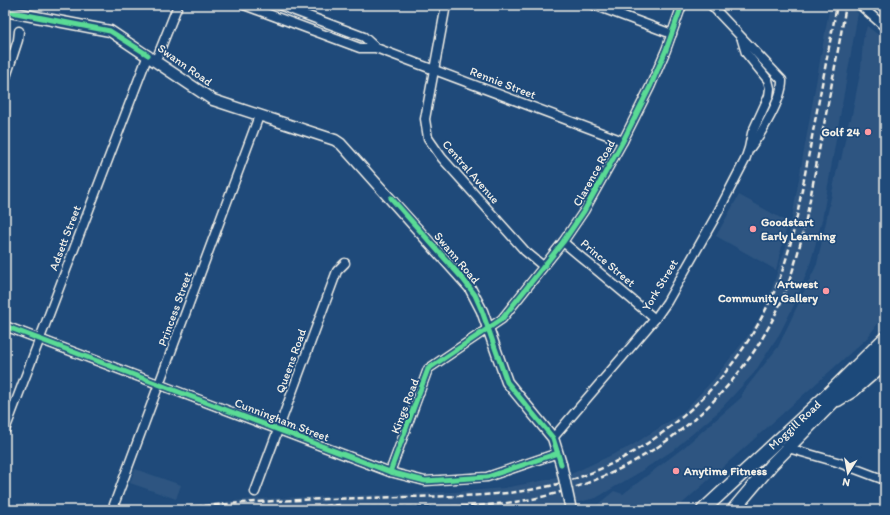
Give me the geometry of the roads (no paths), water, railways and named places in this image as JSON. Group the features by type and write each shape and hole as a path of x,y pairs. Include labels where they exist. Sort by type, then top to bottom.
{"highway":[{"name":"Moggill Road","path":"703,510 824,398 885,338"},
{"name":"Moggill Road","path":"733,510 788,448 885,349"}],"main road":[{"name":"Swann Road","path":"5,11 110,31 213,100 336,140 341,144 463,279 478,302 507,382 553,438 561,464 571,510"},
{"name":"Moggill Road","path":"827,409 854,391 885,364"}],"street":[{"name":"Adsett Street","path":"5,430 39,340 152,58 178,5"},
{"name":"Rennie Street","path":"244,5 360,48 376,48 623,141"},
{"name":"Rennie Street","path":"279,5 364,37 376,48"},
{"name":"Central Avenue","path":"446,5 425,119 426,132 431,142 525,251 543,266"},
{"path":"594,5 672,34"},
{"name":"Clarence Road","path":"488,329 502,319 563,242 584,211 623,141 652,82 672,34 682,5"},
{"name":"York Street","path":"553,438 655,318 666,302 717,214 750,148 758,137 780,94 782,85 780,76 750,45 742,40 711,5"},
{"path":"860,5 885,27"},
{"path":"5,80 18,40 19,31"},
{"name":"York Street","path":"742,40 746,53 768,80 770,88 769,96 752,133 750,148"},
{"name":"Princess Street","path":"112,510 160,385 259,116"},
{"name":"Prince Street","path":"563,242 655,318"},
{"name":"Queens Road","path":"255,492 337,271 345,263"},
{"name":"Cunningham Street","path":"5,326 390,472 425,481 487,477 558,453"},
{"name":"Kings Road","path":"390,472 426,380 428,369 488,329"},
{"path":"788,448 837,462 885,480"}],"railway":[{"path":"169,510 286,500 486,495 519,492 572,480 607,466 641,447 672,425 701,400 726,371 748,340 767,307 777,285 797,216 837,5"},
{"path":"335,509 479,506 527,500 569,490 609,474 646,454 681,430 713,401 741,369 765,334 790,279 808,212 846,5"},
{"path":"253,510 341,505"}],"place":[{"name":"Golf 24","path":"868,132"},
{"name":"Goodstart Early Learning","path":"753,229"},
{"name":"Artwest Community Gallery","path":"826,291"},
{"name":"Anytime Fitness","path":"676,471"}]}
